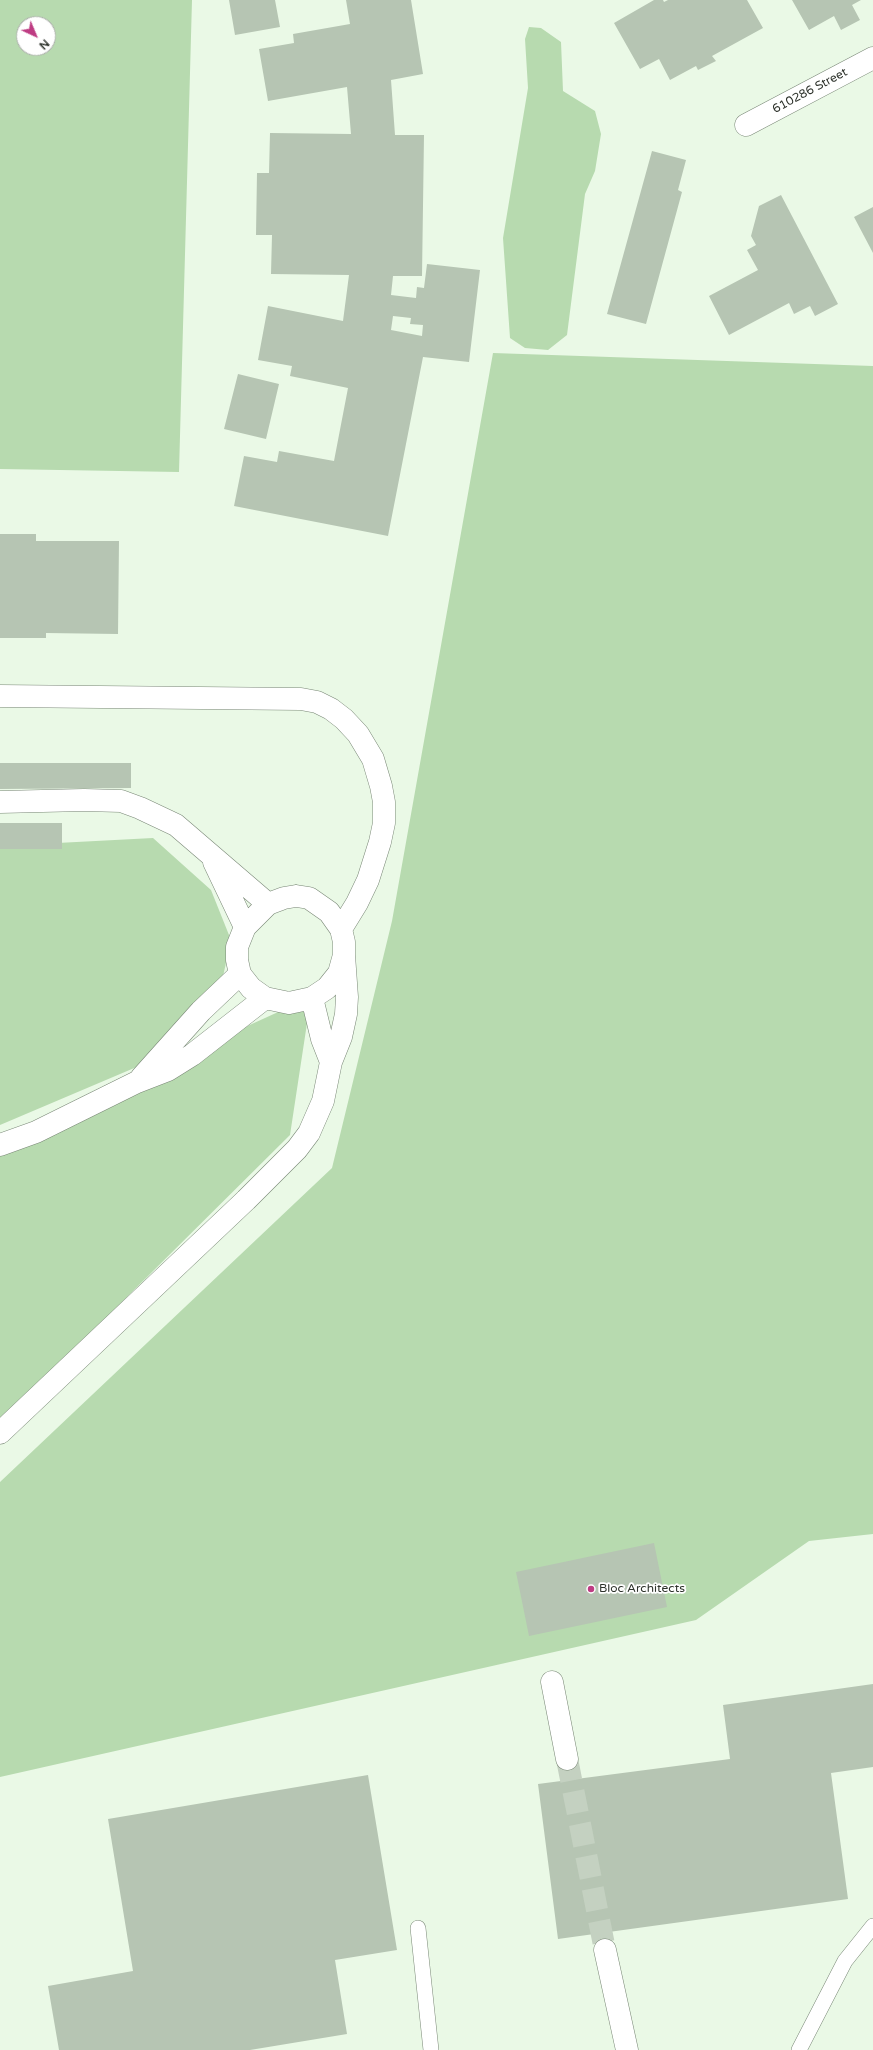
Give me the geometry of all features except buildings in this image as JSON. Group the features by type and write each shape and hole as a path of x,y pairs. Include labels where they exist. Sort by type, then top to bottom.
{"street":[{"name":"610286 Street","path":"746,125 873,58"},
{"path":"0,696 301,699 317,702 331,709 344,719 358,734 373,759 384,802 384,822 380,842 368,880 341,929"},
{"path":"0,802 84,800 121,801 158,815 176,825 268,904"},
{"path":"211,855 245,927"},
{"path":"0,1433 246,1200 297,1149 309,1133 323,1102 331,1062 341,1037 346,1014 347,997 344,942 341,929 329,912 309,898 296,896 284,898 268,904 245,927 238,947 237,960 240,974 251,988 266,998 289,1003 312,998 327,988 339,973 344,955"},
{"path":"137,1082 201,1011 240,974"},
{"path":"0,1145 36,1132 137,1082 168,1070 192,1055 266,998"},
{"path":"312,998 322,1039 331,1062"},
{"path":"552,1682 567,1759"},
{"path":"605,1950 627,2050"}],"lane":[{"path":"799,2050 845,1961 873,1926"},
{"path":"418,1928 431,2050"}],"green space":[{"path":"0,0 192,0 179,472 0,469"},
{"path":"529,27 541,28 561,42 563,91 595,111 601,134 595,171 585,194 567,335 548,350 525,348 510,338 503,238 528,88 525,39"},
{"path":"493,353 873,366 873,1534 809,1541 696,1620 0,1777 0,1482 332,1168 392,921"},
{"path":"153,838 211,890 231,940 222,981 146,1063 0,1125 0,846"},
{"path":"311,997 290,1135 0,1423 0,1139"}],"tunnel":[{"path":"567,1759 605,1950"}],"place":[{"name":"Bloc Architects","path":"591,1589"}]}
